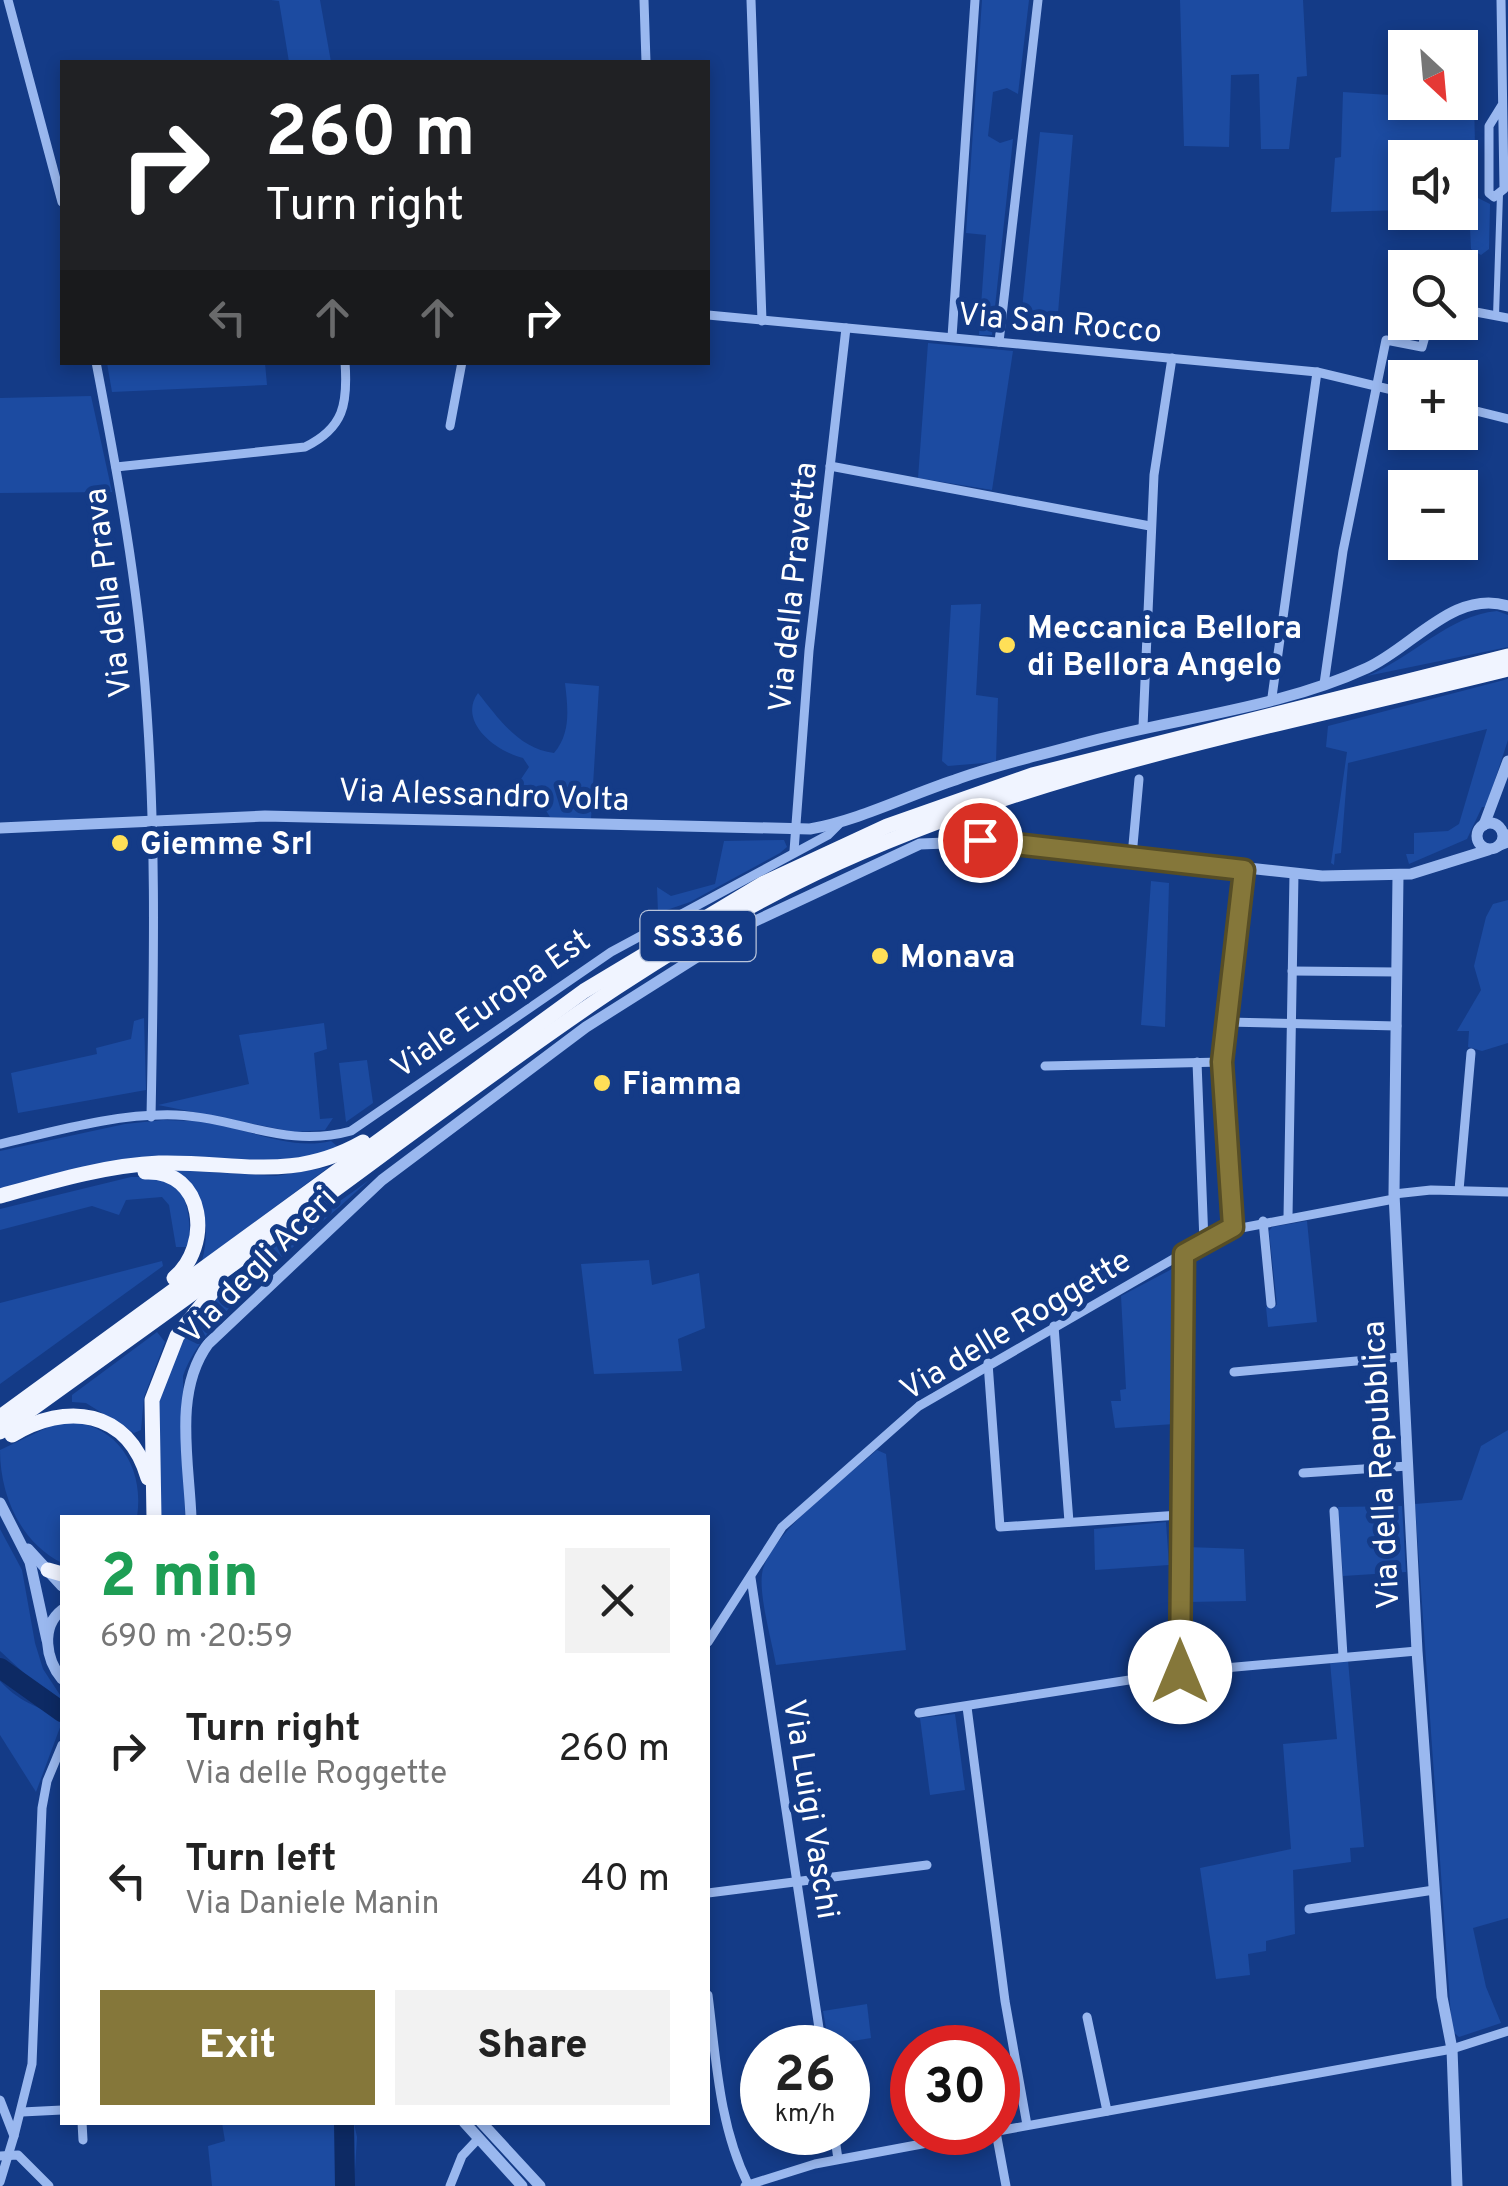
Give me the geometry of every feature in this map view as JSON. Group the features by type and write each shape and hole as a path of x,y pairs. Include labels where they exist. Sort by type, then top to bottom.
{"highway":[{"name":"SS336","path":"0,1416 637,956 764,883 888,826 1078,762 1508,656"},
{"name":"SS336","path":"0,1432 605,994 724,920 817,873 938,821 1050,784 1508,669"},
{"path":"0,1200 129,1166 161,1163 284,1170 319,1162 440,1097"},
{"path":"0,1200 130,1173 155,1172 185,1188 195,1204 200,1220 194,1257 74,1361"},
{"path":"151,1515 150,1420 167,1356 204,1298 290,1223"},
{"path":"0,1443 42,1418 60,1414 78,1414 112,1426 142,1460 148,1476 151,1515"}],"street":[{"path":"8,0 60,195"},
{"path":"644,0 646,60"},
{"path":"750,0 762,321"},
{"path":"952,337 975,0"},
{"path":"999,342 1038,0"},
{"path":"1496,316 1506,116 1502,105 1501,0"},
{"path":"1500,194 1489,194 1488,126 1502,105"},
{"path":"1478,312 1508,318"},
{"name":"Via San Rocco","path":"710,315 1317,372 1388,389"},
{"name":"Via della Pravetta","path":"794,851 846,328"},
{"path":"1324,684 1343,551 1386,340 1422,347 1424,340"},
{"path":"1143,727 1150,526 1172,358"},
{"name":"Via della Prava","path":"97,365 116,467 143,661 153,819"},
{"path":"116,467 305,447 326,437 341,422 347,393 345,365"},
{"path":"450,426 461,365"},
{"path":"1272,698 1317,372"},
{"path":"1478,412 1508,420"},
{"path":"830,466 1150,526"},
{"name":"Via Alessandro Volta","path":"0,828 153,819 387,816 793,832 838,824 957,778 1143,727 1324,684 1392,655 1463,606 1488,602 1508,606"},
{"path":"1498,836 1494,802 1508,761"},
{"path":"1139,779 1132,856 1294,874 1398,876 1440,866 1498,836"},
{"path":"151,1117 149,1033 156,935 153,819"},
{"name":"Viale Europa Est","path":"0,1144 112,1120 151,1117 220,1120 280,1136 318,1140 351,1131 611,952 828,835 838,824"},
{"path":"1440,866 1477,838 1498,836"},
{"name":"Via degli Aceri","path":"191,1515 186,1403 199,1357 382,1180 528,1070 679,965 800,898 920,844 980,840 1132,856"},
{"path":"1233,1227 1222,1062 1244,870"},
{"path":"1288,1217 1294,874"},
{"name":"Via della Repubblica","path":"1398,876 1394,1197 1401,1356 1434,1890 1442,1996 1452,2048 1457,2186"},
{"path":"1292,971 1397,972"},
{"path":"1227,1022 1397,1026"},
{"path":"1459,1190 1471,1053"},
{"path":"1197,1062 1204,1242"},
{"path":"1045,1066 1222,1062"},
{"name":"Via delle Roggette","path":"710,1639 782,1528 810,1500 919,1406 1054,1326 1233,1227 1394,1197 1459,1190 1508,1192"},
{"path":"1263,1221 1271,1304"},
{"path":"1180,1672 1184,1254"},
{"path":"1054,1326 1068,1522"},
{"path":"1234,1372 1401,1356"},
{"path":"988,1363 999,1525 1180,1515"},
{"path":"1303,1473 1408,1466"},
{"path":"0,1503 19,1538 41,1599 47,1640 60,1677"},
{"path":"1334,1511 1343,1656"},
{"path":"19,1538 55,1572"},
{"name":"Via Luigi Vaschi","path":"751,1578 819,2025"},
{"path":"47,1640 50,1624 60,1612"},
{"path":"919,1713 1180,1672 1417,1651"},
{"path":"967,1707 1004,2002 1027,2125"},
{"path":"0,2182 32,2064 42,1808 47,1781 60,1750"},
{"path":"710,1893 928,1865"},
{"path":"1309,1909 1434,1890"},
{"path":"710,2010 724,2116 746,2185 780,2172 890,2150"},
{"path":"1088,2017 1106,2111"},
{"path":"1020,2127 1452,2048 1508,2031"},
{"path":"0,2100 14,2136"},
{"path":"22,2112 60,2110"},
{"path":"82,2125 83,2140"},
{"path":"466,2125 522,2186"},
{"path":"484,2125 540,2186"},
{"path":"450,2186 462,2156 478,2139"},
{"path":"6,2156 18,2155 49,2186"},
{"path":"837,2155 838,2159"},
{"path":"1001,2155 1006,2186"}],"shaded area":[{"path":"271,0 320,0 331,60 289,60 279,1"},
{"path":"982,0 1029,0 1018,94 1007,88 993,92 988,136 1000,143 1013,139 992,335 979,335 986,235 966,233"},
{"path":"1180,0 1303,0 1307,76 1297,77 1289,149 1261,149 1259,74 1231,75 1229,147 1184,146"},
{"path":"1343,92 1388,95 1388,120 1474,120 1475,140 1388,140 1388,210 1331,212 1335,158 1341,157"},
{"path":"1040,132 1073,135 1058,313 1038,328 1020,329"},
{"path":"1478,198 1490,204 1489,249 1481,255 1471,249 1470,230 1478,230"},
{"path":"928,343 1013,351 992,490 918,478"},
{"path":"107,365 265,365 267,385 112,392"},
{"path":"91,396 112,492 0,493 0,398"},
{"path":"981,604 976,695 998,698 996,762 948,766 942,761 951,605"},
{"path":"1497,611 1508,615 1508,647 1367,676 1462,621"},
{"path":"1508,679 1508,740 1486,807 1482,807 1467,839 1409,864 1406,854 1414,854 1414,833 1448,831 1459,824 1487,729 1348,763 1341,853 1335,854 1334,865 1331,863 1347,752 1326,747 1328,726"},
{"path":"565,683 599,686 591,819 550,817 545,809 516,800 515,788 529,767 523,758 502,749 483,734 473,715 478,693 520,739 554,753 566,729"},
{"path":"784,840 787,847 780,853 690,902 658,913 657,887 671,896 715,884 724,841"},
{"path":"1151,881 1169,883 1165,1027 1141,1025"},
{"path":"1508,900 1508,1043 1482,1051 1468,1047 1469,1031 1457,1031 1481,990 1474,966 1486,917 1493,904"},
{"path":"144,1018 146,1090 18,1113 11,1073 97,1054 96,1048 131,1039 134,1021"},
{"path":"324,1023 327,1049 314,1053 320,1119 333,1118 325,1130 294,1132 158,1105 249,1084 239,1035"},
{"path":"367,1060 373,1103 346,1122 339,1063"},
{"path":"163,1120 213,1123 289,1142 331,1141 338,1147 296,1161 198,1160 0,1191 0,1151 125,1124"},
{"path":"329,1167 202,1261 206,1234 203,1211 192,1190 174,1170 276,1176"},
{"path":"131,1177 163,1180 181,1193 189,1216 190,1247 176,1247 169,1205 162,1197 126,1200 119,1215 92,1206 0,1230 0,1209"},
{"path":"369,1180 265,1272 214,1325 195,1351 183,1376 185,1515 158,1515 157,1410 173,1359 193,1326 217,1298 275,1247"},
{"path":"1307,1221 1317,1322 1268,1327 1266,1307 1277,1305 1269,1231 1272,1227"},
{"path":"649,1260 652,1285 699,1273 705,1328 678,1339 682,1371 594,1374 581,1264"},
{"path":"162,1261 163,1266 0,1384 0,1303"},
{"path":"1176,1270 1174,1424 1115,1428 1111,1401 1121,1401 1120,1390 1126,1389 1121,1296"},
{"path":"157,1332 165,1342 144,1397 141,1430 134,1433 86,1403 72,1402 72,1395"},
{"path":"59,1422 96,1428 122,1449 131,1464 136,1480 137,1515 60,1515 60,1562 35,1543 15,1516 4,1484 0,1450"},
{"path":"1508,1430 1508,1918 1473,1928 1486,1987 1501,2023 1459,2037 1452,2031 1415,1504 1462,1500 1481,1446"},
{"path":"877,1450 886,1454 906,1650 776,1665 762,1595 767,1559 793,1524"},
{"path":"1402,1506 1406,1572 1343,1576 1338,1507"},
{"path":"1166,1522 1169,1565 1095,1570 1094,1529"},
{"path":"0,1529 22,1570 35,1643 43,1669 60,1695 60,1706 0,1651"},
{"path":"1187,1547 1244,1549 1246,1601 1187,1602"},
{"path":"1348,1660 1364,1847 1350,1848 1351,1862 1293,1870 1295,1934 1266,1941 1266,1951 1248,1954 1250,1975 1216,1979 1200,1868 1291,1849 1283,1744 1337,1739 1330,1662"},
{"path":"0,1681 17,1696 60,1721 36,1792 0,1735"},
{"path":"955,1714 965,1790 930,1795 920,1718"},
{"path":"867,2004 869,2025 825,2025 823,2011"},
{"path":"222,2125 354,2125 354,2186 212,2186 208,2146 225,2141"}],"waterway":[{"path":"0,1668 60,1711"},
{"path":"344,2125 345,2186"}],"place":[{"name":"Meccanica Bellora di Bellora Angelo","path":"1007,645"},
{"name":"Giemme Srl","path":"120,843"},
{"name":"Monava","path":"880,956"},
{"name":"Fiamma","path":"602,1083"}],"route":[{"path":"980,840 1244,870 1222,1062 1233,1227 1184,1254 1180,1672"}]}
